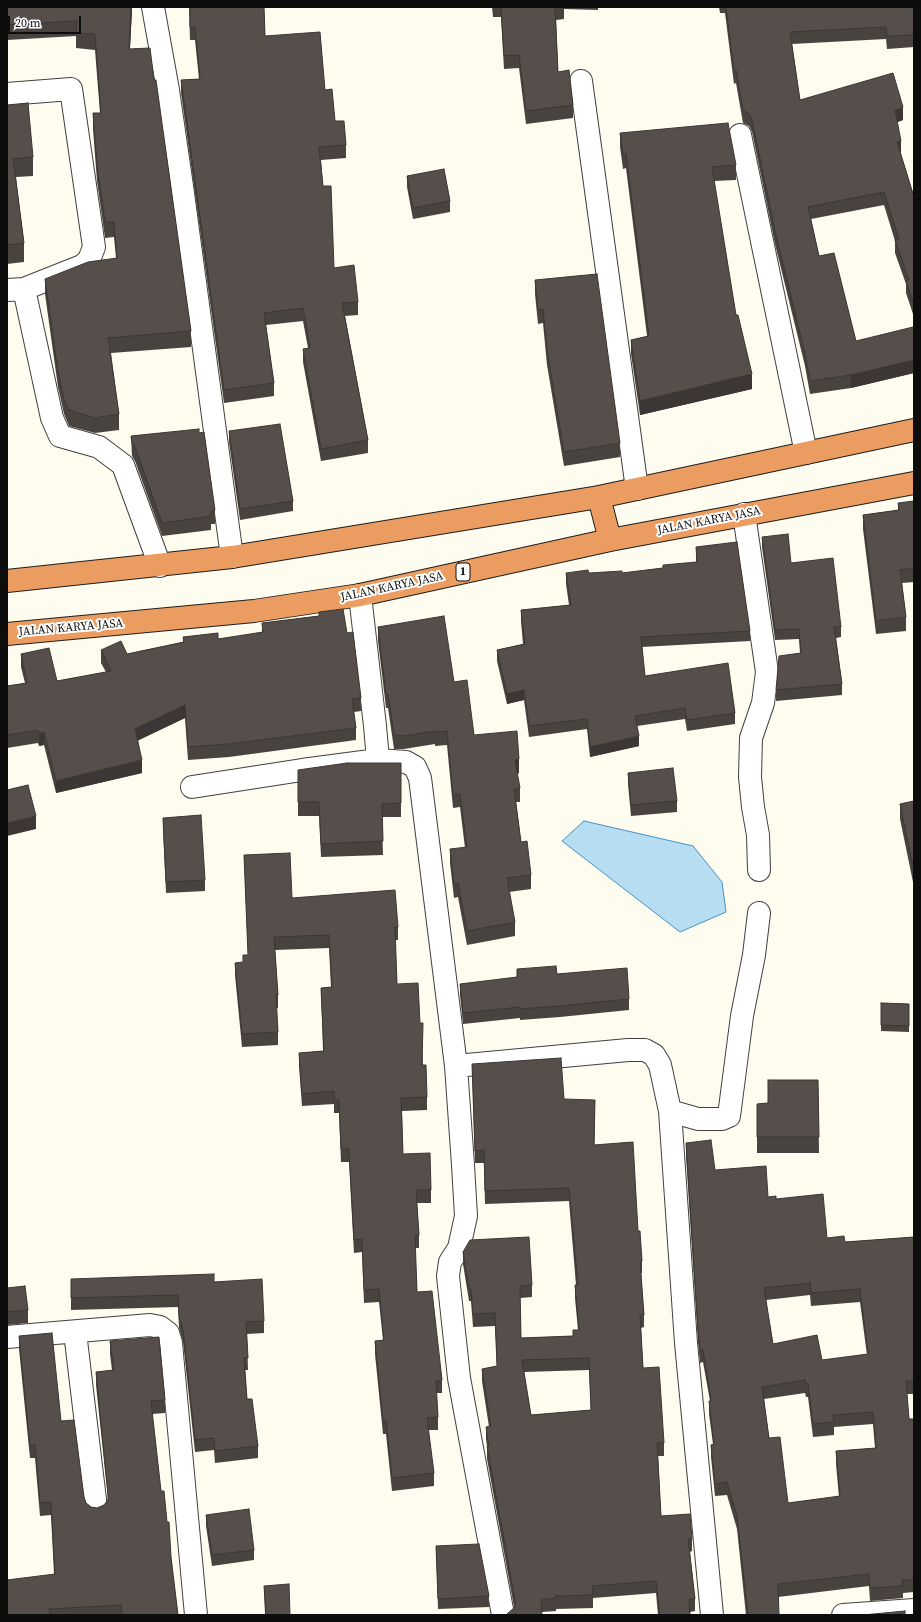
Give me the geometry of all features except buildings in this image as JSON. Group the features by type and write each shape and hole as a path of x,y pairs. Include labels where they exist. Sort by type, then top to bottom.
{"highway":[{"path":"7,581 160,566 232,557 599,497 914,430"},
{"name":"JALAN KARYA JASA","path":"7,634 254,611 360,594 610,540 914,483"},
{"path":"599,497 610,540"}],"street":[{"path":"153,7 168,90 182,186 232,557"},
{"path":"581,81 637,488"},
{"path":"7,94 71,89 94,247 89,260 82,266 15,290 52,418 60,436 99,448 123,465 160,566"},
{"path":"740,135 806,453"},
{"path":"744,514 767,672 763,703 751,738 750,777 758,835 759,870"},
{"path":"360,594 376,726 378,760"},
{"path":"192,787 378,760 406,762 415,767 420,778 456,1066 466,1216 459,1248 450,1262 448,1276 459,1378 503,1615"},
{"path":"670,1111 698,1118 722,1119 729,1116 742,1016 754,955 759,913"},
{"path":"456,1066 628,1050 645,1050 654,1055 660,1065 670,1111 686,1343 712,1615"},
{"path":"7,1337 150,1325 160,1327 168,1333 171,1343 196,1615"},
{"path":"75,1332 96,1508"},
{"path":"843,1615 914,1610"}],"water":[{"path":"584,821 693,846 722,882 726,912 680,932 562,841"}]}
